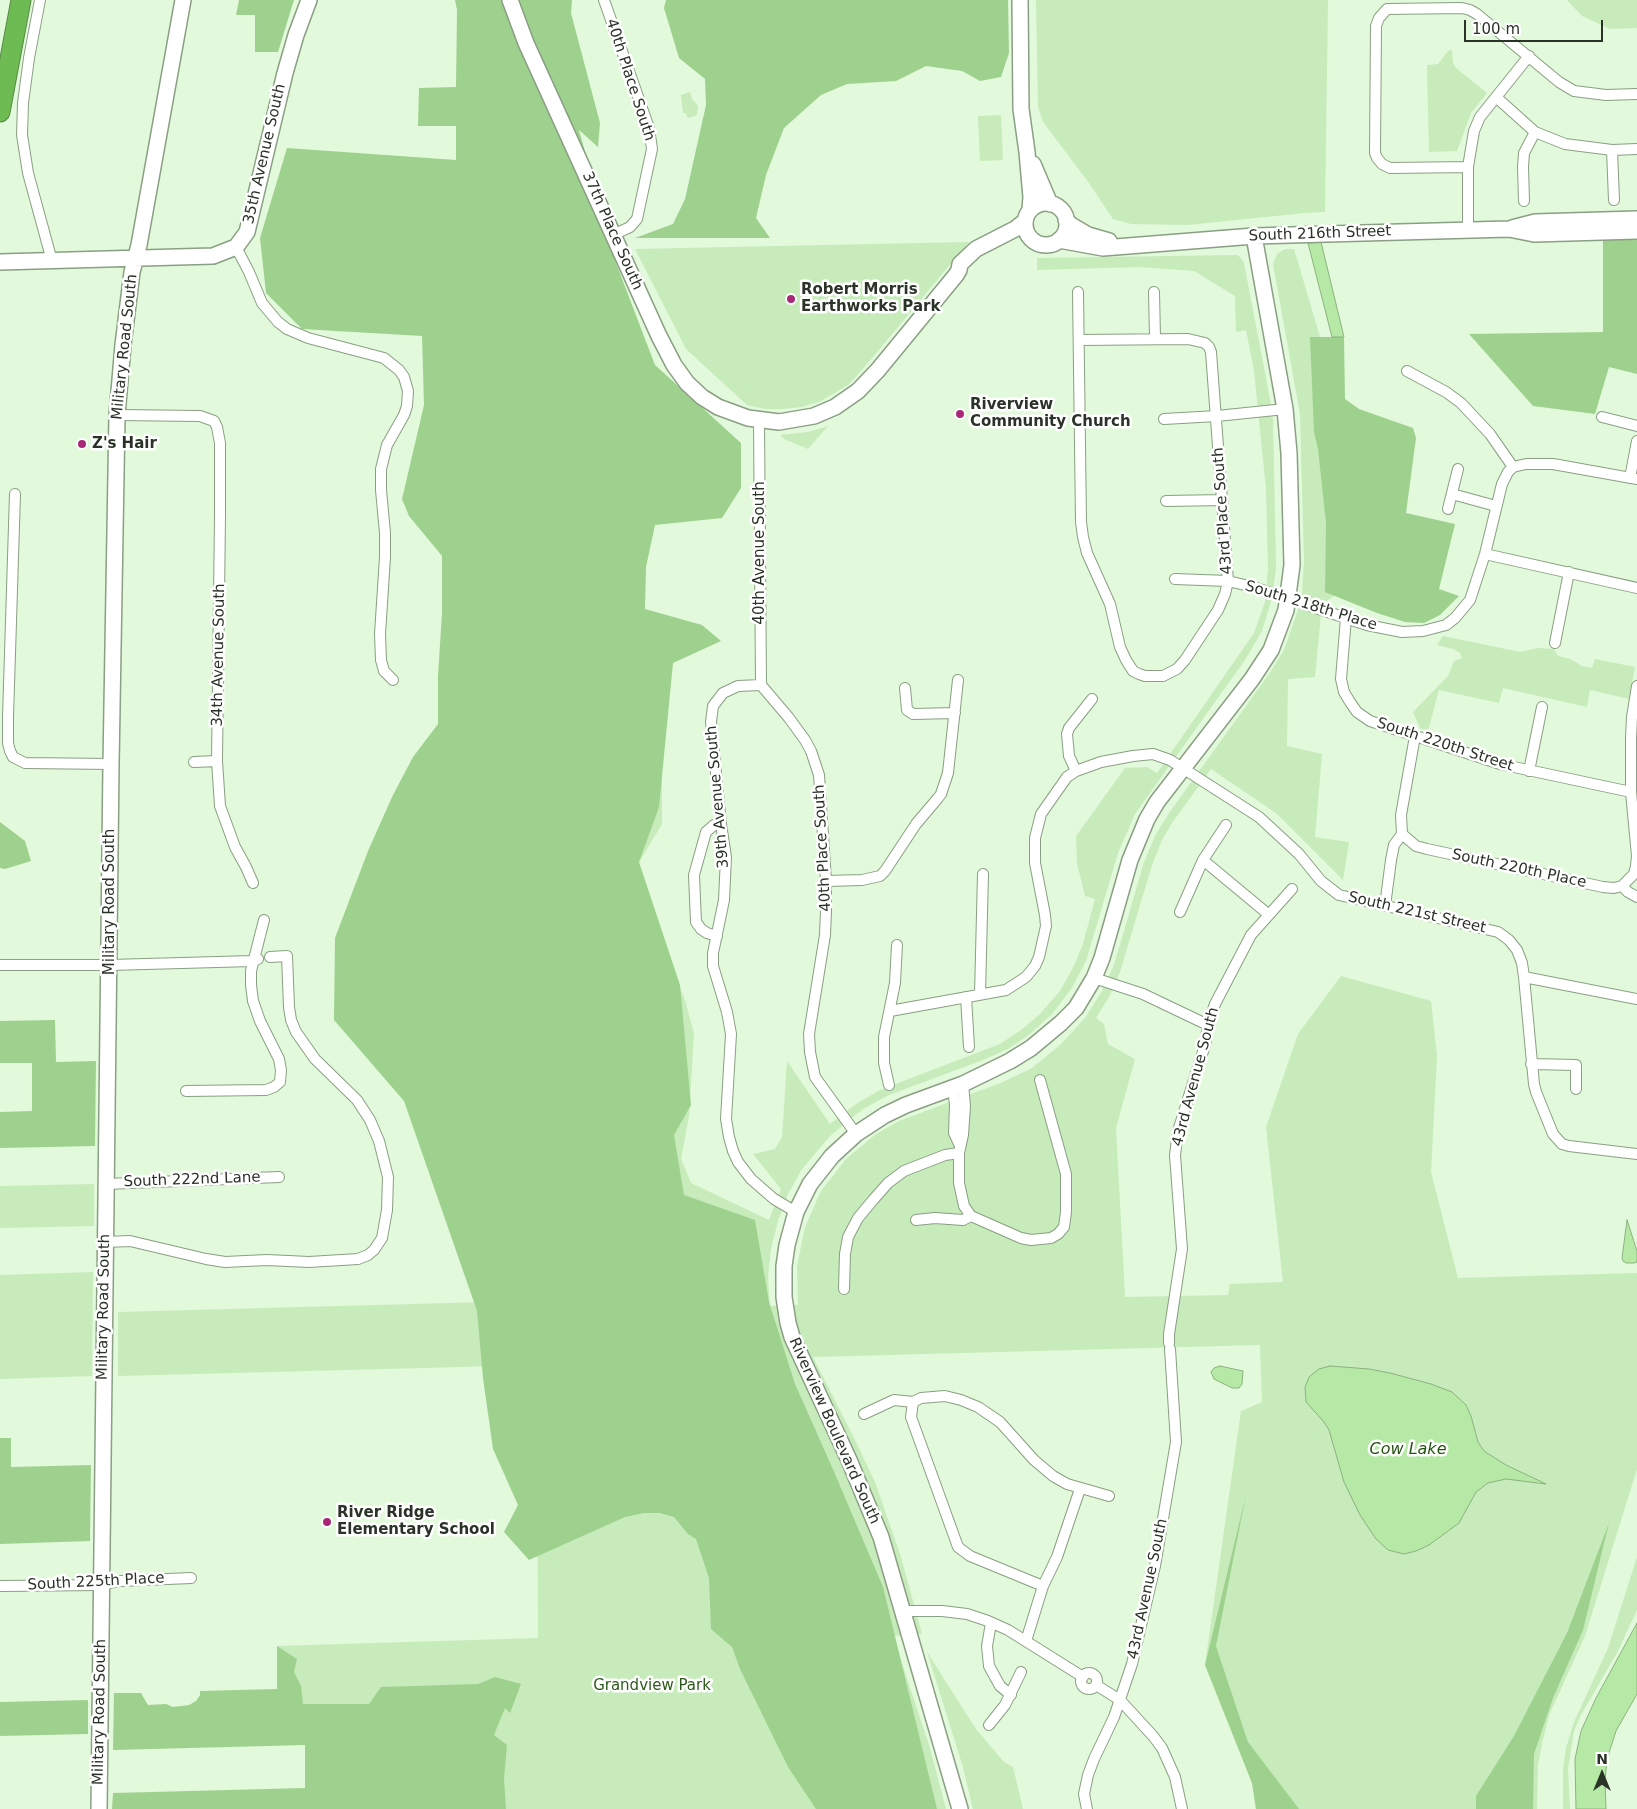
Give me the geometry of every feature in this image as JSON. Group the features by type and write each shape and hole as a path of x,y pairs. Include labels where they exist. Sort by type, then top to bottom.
{"highway":[{"path":"0,112 21,0"}],"street":[{"path":"40,0 23,103 22,135 28,173 52,261"},
{"name":"Military Road South","path":"99,1809 117,415 132,272 183,0"},
{"name":"35th Avenue South","path":"236,247 247,232 285,73 309,0"},
{"name":"37th Place South","path":"510,0 526,44 674,365 687,383 702,397 718,407 759,420"},
{"name":"40th Place South","path":"604,0 649,128 652,150 637,219 630,227 613,235"},
{"path":"1020,0 1021,109 1031,197 1026,230 1031,239"},
{"path":"1468,167 1390,168 1382,164 1375,152 1376,26 1382,13 1387,9 1462,8 1470,10 1559,82 1574,91 1606,95 1637,94"},
{"path":"1468,229 1468,167 1470,150 1477,124 1480,117 1528,56"},
{"path":"1496,97 1535,132 1565,144 1612,150 1637,149"},
{"path":"1524,201 1522,167 1524,153 1535,132"},
{"path":"1612,150 1614,200"},
{"path":"1027,152 1050,204"},
{"path":"759,420 779,422 806,419 822,413 849,397 878,370 959,270 960,264 976,249 1015,229 1040,204 1050,204 1058,208 1066,220 1065,231 1059,240 1054,243 1043,245 1031,239 1018,239 986,250 965,268 959,270"},
{"name":"South 216th Street","path":"1509,229 1535,222 1637,219"},
{"name":"South 216th Street","path":"1066,220 1088,235 1114,243 1131,245"},
{"name":"South 216th Street","path":"1059,240 1104,248 1254,236 1468,229 1509,229 1534,234 1637,230"},
{"name":"Riverview Boulevard South","path":"960,1809 881,1537 866,1499 802,1362 788,1323 784,1297 784,1266 789,1235 796,1212 810,1184 839,1148 856,1134 880,1118 906,1105 958,1086 1010,1061 1042,1039 1076,1008 1094,978 1110,937 1138,836 1157,802 1262,665 1278,633 1286,610 1292,565 1289,453 1285,409 1254,236"},
{"path":"0,262 213,256 236,247 262,303 282,326 295,334 384,358 399,370 404,377 408,391 407,406 400,423 387,445 381,469 380,490 385,533 380,634 381,660 384,671 393,680"},
{"path":"1078,292 1079,340 1155,338 1154,292"},
{"name":"43rd Place South","path":"1079,340 1080,504 1083,537 1087,553 1110,604 1120,647 1126,660 1133,671 1152,677 1170,673 1185,660 1218,610 1228,581 1217,416 1212,359 1209,347 1205,343 1188,339 1155,338"},
{"path":"1408,371 1462,403 1490,434 1513,468"},
{"path":"1164,419 1285,409"},
{"name":"34th Avenue South","path":"117,415 200,416 214,421 219,434 217,761 220,806 235,847 253,883"},
{"path":"1602,417 1637,426"},
{"name":"40th Avenue South","path":"759,420 761,686"},
{"path":"1637,441 1634,478 1553,464 1526,464 1513,468 1508,472 1502,484 1485,554 1637,588"},
{"path":"1448,509 1458,469"},
{"path":"15,494 8,743 13,757 25,763 111,764"},
{"path":"1452,494 1496,506"},
{"path":"1166,501 1223,500"},
{"name":"South 218th Place","path":"1175,579 1216,579 1228,581 1253,587 1346,618 1402,632 1423,631 1446,625 1455,618 1470,600 1485,554"},
{"path":"1555,643 1569,572"},
{"name":"South 220th Street","path":"1346,618 1341,679 1344,692 1357,712 1370,721 1500,764 1631,792"},
{"path":"826,881 870,879 880,876 909,833 941,794 948,773 958,680"},
{"name":"39th Avenue South","path":"761,686 738,686 723,693 713,706 711,722 726,857 726,876 713,953 713,966 715,978 727,1012 731,1034 726,1105 729,1137 738,1162 751,1179 774,1199 796,1212"},
{"name":"40th Place South","path":"761,686 804,740 816,764 821,785 826,881 824,935 809,1034 810,1052 815,1077 856,1134"},
{"path":"1637,686 1632,717 1631,792 1637,856 1634,874 1622,886 1637,897"},
{"path":"905,688 907,710 913,714 955,713"},
{"path":"890,1011 1006,990 1026,977 1035,966 1046,926 1035,862 1037,826 1041,814 1067,777 1076,771 1069,756 1067,734 1069,728 1092,699"},
{"path":"1528,771 1542,707"},
{"path":"1385,906 1394,845 1402,834 1401,816 1415,736"},
{"name":"South 221st Street","path":"1076,771 1102,762 1133,756 1153,754 1162,756 1260,817 1299,854 1329,889 1339,895 1498,932 1509,940 1517,950 1522,963 1531,1064 1536,1092 1553,1134 1562,1144 1637,1154"},
{"path":"194,762 217,761"},
{"path":"717,936 707,934 696,922 694,875 706,832 714,825 721,824"},
{"path":"1180,912 1203,860 1226,826"},
{"name":"South 220th Place","path":"1402,834 1416,846 1427,849 1603,887 1614,888 1622,886"},
{"path":"1203,860 1268,914"},
{"path":"980,994 982,874"},
{"name":"43rd Avenue South","path":"1087,1809 1084,1794 1088,1775 1114,1717 1132,1664 1155,1566 1176,1442 1169,1334 1182,1249 1177,1190 1176,1144 1178,1131 1215,1004 1247,941 1268,914 1292,889"},
{"path":"186,1091 266,1090 280,1082 281,1070 278,1058 260,1021 251,985 264,920"},
{"path":"889,1085 885,1072 884,1037 895,983 897,945"},
{"path":"105,1242 130,1241 225,1262 267,1260 309,1262 358,1259 374,1250 382,1238 387,1210 388,1176 378,1141 366,1114 357,1100 316,1059 296,1032 291,1020 289,1007 287,956 270,957"},
{"path":"0,965 110,965 256,960"},
{"path":"1524,977 1637,999"},
{"path":"1094,978 1143,994 1208,1025"},
{"path":"966,996 969,1047"},
{"path":"1531,1064 1576,1065 1576,1089"},
{"path":"958,1086 954,1133 960,1149 961,1194 964,1206 971,1216 1021,1238 1031,1240 1051,1238 1058,1234 1064,1227 1066,1212 1066,1174 1040,1080"},
{"path":"844,1288 845,1254 848,1236 858,1218 873,1200 888,1183 904,1172 960,1149"},
{"name":"South 222nd Lane","path":"106,1184 279,1176"},
{"path":"916,1220 935,1218 963,1220 971,1216"},
{"path":"864,1414 894,1400 913,1402 921,1398 945,1396 961,1400 978,1407 1000,1422 1034,1460 1053,1476 1080,1489 1109,1496"},
{"path":"913,1402 911,1417 958,1547 970,1556 1043,1586"},
{"path":"1026,1641 1043,1586 1057,1557 1080,1489"},
{"name":"South 225th Place","path":"0,1586 101,1584 120,1581 191,1578"},
{"path":"903,1611 942,1611 967,1614 991,1623 1026,1641 1083,1677 1088,1673 1094,1674 1097,1679 1096,1685 1120,1700 1162,1748 1175,1777 1182,1809"},
{"path":"991,1623 988,1646 989,1666 997,1682 1011,1695"},
{"path":"989,1726 1011,1695 1021,1672"}],"green space":[{"path":"1036,0 1328,0 1325,212 1188,225 1131,224 1113,219 1089,183 1043,122 1038,107"},
{"path":"1567,0 1637,0 1637,28 1610,29 1582,16"},
{"path":"1452,50 1453,63 1456,68 1487,93 1471,113 1457,151 1429,152 1427,65 1438,64 1448,51"},
{"path":"690,92 692,99 698,106 697,115 689,118 686,113 683,113 681,95"},
{"path":"1001,115 1003,160 980,161 978,116"},
{"name":"Robert Morris Earthworks Park","path":"969,242 848,385 821,401 802,407 781,409 765,409 747,405 686,349 635,249"},
{"name":"Grandview Park","path":"1285,249 1294,249 1320,337 1340,592 1322,604 1315,677 1288,679 1287,746 1322,754 1315,837 1349,842 1343,880 1276,813 1211,769 1162,840 1152,865 1120,972 1109,997 1096,1018 1104,1024 1108,1044 1135,1059 1116,1128 1125,1297 1228,1295 1230,1284 1283,1282 1266,1127 1298,1034 1341,976 1431,1001 1437,1056 1431,1172 1458,1278 1637,1273 1637,1469 1585,1636 1550,1713 1538,1765 1537,1809 1256,1809 1252,1783 1205,1665 1241,1411 1262,1402 1260,1345 813,1357 875,1482 901,1557 922,1634 893,1636 930,1748 946,1809 323,1809 305,1745 277,1689 277,1646 538,1638 537,1365 118,1376 118,1312 486,1302 662,667 662,824 638,864 653,920 685,1000 694,1034 689,1116 681,1159 691,1183 769,1220 781,1189 753,1154 775,1149 782,1137 787,1061 830,1124 856,1104 880,1090 1000,1044 1040,1014 1060,991 1074,966 1083,944 1095,899 1085,896 1077,863 1076,836 1125,768 1147,767 1157,773 1254,633 1265,602 1268,569 1266,489 1254,371 1246,330 1236,332 1235,296 1194,271 1139,267 1037,270 1037,258 1237,255 1244,263 1273,420 1276,568 1272,598 1262,631 1245,660 1135,814 1118,853 1086,961 1072,988 1053,1013 1030,1034 1008,1049 889,1095 863,1109 830,1136 802,1169 788,1194 778,1221 771,1249 768,1277 770,1306 798,1305 797,1266 805,1227 821,1191 846,1159 876,1134 899,1121 1003,1082 1032,1068 1061,1044 1085,1018 1102,991 1114,965 1144,862 1156,834 1284,650 1302,592 1304,560 1300,414 1273,264 1277,254"},
{"path":"828,426 808,449 784,439 780,435 808,432"},
{"path":"1443,636 1520,652 1538,648 1554,649 1558,656 1592,668 1595,659 1635,667 1629,699 1590,690 1587,707 1503,688 1499,703 1439,690 1428,731 1420,728 1413,712 1448,676 1454,661 1462,658 1460,653 1453,649 1437,645"},
{"path":"94,1184 94,1226 0,1228 0,1186"},
{"path":"93,1272 92,1376 0,1379 0,1275"},
{"path":"1637,1557 1637,1610 1618,1651 1581,1715 1574,1731 1568,1769 1570,1809 1563,1809 1563,1770 1566,1748 1574,1722 1608,1648"},
{"path":"927,1652 976,1729 1004,1762 1013,1767 1023,1809 973,1809 962,1764"}],"shaded area":[{"path":"239,0 294,0 278,52 255,52 255,15 236,15"},
{"path":"455,0 572,0 571,13 600,123 598,147 579,130 616,263 655,365 741,443 741,488 722,518 655,525 646,567 645,609 702,625 721,641 673,663 659,807 639,862 680,985 691,1105 674,1135 684,1195 755,1220 769,1302 795,1384 883,1587 937,1809 816,1809 788,1767 740,1669 732,1647 711,1629 709,1578 696,1539 688,1534 674,1517 660,1513 644,1513 625,1517 529,1560 504,1532 518,1505 493,1449 483,1378 477,1311 404,1101 334,1020 335,938 368,851 392,797 413,757 438,724 442,556 409,516 402,499 424,405 422,336 302,329 266,293 260,238 287,148 456,160 456,126 418,126 419,88 456,87 457,10"},
{"path":"666,0 1008,0 1009,53 1001,77 980,81 962,71 926,66 896,81 847,84 821,95 784,128 766,175 756,218 770,238 635,238 673,224 685,199 706,105 705,79 679,58 664,8"},
{"path":"1637,236 1637,374 1609,367 1595,414 1533,406 1469,334 1603,332 1603,237"},
{"path":"1310,337 1344,337 1345,399 1359,409 1413,428 1416,438 1406,513 1455,524 1439,589 1459,596 1440,615 1424,623 1405,622 1325,592 1326,523 1318,449 1314,432"},
{"path":"0,822 25,841 31,861 5,869 0,868"},
{"path":"55,1020 56,1062 96,1061 95,1146 0,1148 0,1112 32,1111 32,1063 0,1063 0,1021"},
{"path":"0,1438 11,1438 11,1467 91,1465 90,1541 0,1544"},
{"path":"1246,1495 1216,1646 1248,1742 1299,1809 1256,1809 1252,1783 1205,1665"},
{"path":"1609,1523 1583,1630 1553,1698 1534,1754 1533,1809 1476,1809 1476,1796 1514,1736 1567,1633"},
{"path":"277,1646 297,1659 294,1672 301,1686 303,1704 369,1704 381,1687 478,1684 495,1677 521,1684 510,1713 505,1708 494,1735 507,1745 504,1778 506,1809 112,1809 113,1793 305,1788 305,1745 113,1750 114,1693 141,1693 148,1705 166,1704 173,1707 189,1705 196,1701 200,1691 277,1689"},
{"path":"88,1700 88,1734 0,1736 0,1702"}],"water":[{"path":"1321,242 1344,337 1332,337 1308,243"},
{"path":"1627,1220 1637,1251 1637,1262 1634,1263 1626,1263 1622,1258"},
{"path":"1220,1366 1243,1371 1242,1384 1239,1388 1232,1388 1214,1379 1211,1372 1214,1368"},
{"name":"Cow Lake","path":"1330,1366 1369,1369 1390,1373 1452,1392 1466,1405 1478,1442 1484,1451 1506,1465 1546,1484 1506,1479 1488,1483 1476,1492 1459,1523 1429,1545 1404,1554 1388,1550 1376,1539 1360,1515 1344,1482 1329,1430 1306,1402 1305,1387 1309,1377 1319,1369"},
{"path":"1637,1623 1637,1694 1616,1731 1607,1759 1605,1781 1606,1809 1576,1809 1575,1759 1581,1731 1596,1698"}],"place":[{"name":"Robert Morris Earthworks Park","path":"791,299"},
{"name":"Riverview Community Church","path":"960,414"},
{"name":"Z's Hair","path":"82,444"},
{"name":"River Ridge Elementary School","path":"327,1522"}]}
